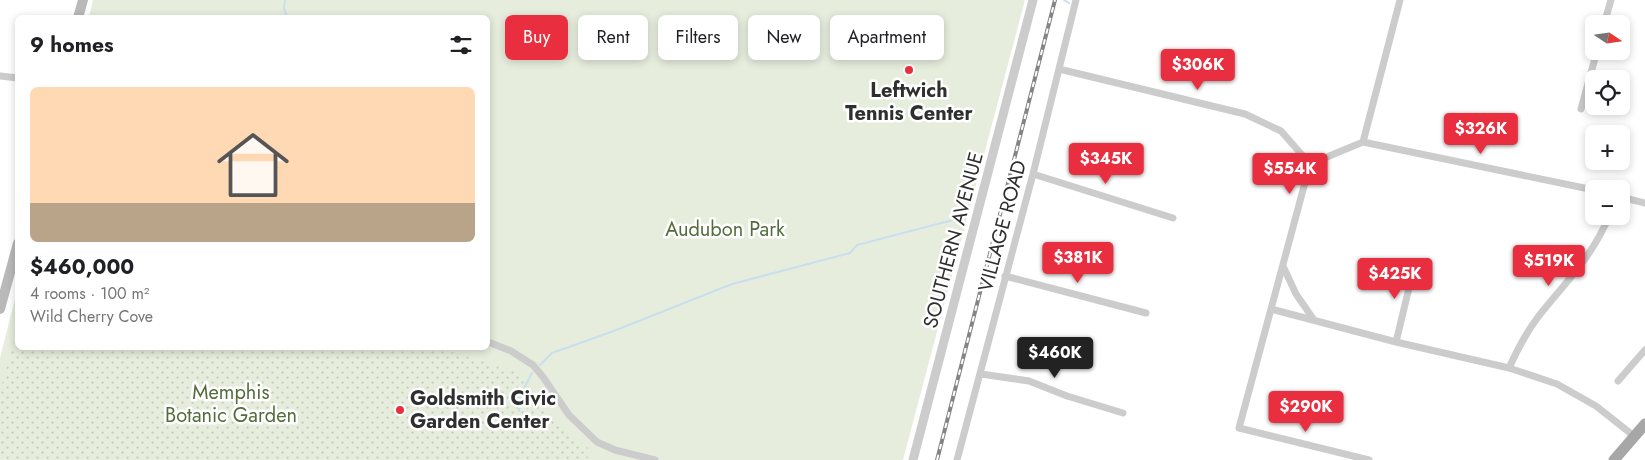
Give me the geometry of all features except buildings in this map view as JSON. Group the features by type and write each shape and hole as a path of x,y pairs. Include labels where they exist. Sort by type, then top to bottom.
{"main road":[{"path":"79,15 83,0"},
{"path":"0,309 15,254"},
{"path":"1614,460 1645,424"}],"street":[{"name":"SOUTHERN AVENUE","path":"913,460 1033,0"},
{"name":"VILLAGE ROAD","path":"957,460 1033,174 1076,0"},
{"path":"1363,142 1400,0"},
{"path":"1607,15 1611,0"},
{"path":"1581,109 1595,60"},
{"path":"1059,69 1245,114 1281,131 1310,164"},
{"path":"0,76 15,78"},
{"path":"1310,164 1363,142 1585,188"},
{"path":"1310,164 1239,428 1369,460"},
{"path":"1033,174 1173,218"},
{"path":"1630,199 1645,203"},
{"path":"1509,368 1528,332 1582,265 1601,236 1605,225"},
{"path":"1396,342 1415,263"},
{"path":"1282,266 1296,294 1314,320"},
{"path":"1005,276 1146,313"},
{"path":"1271,309 1396,342 1509,368 1557,384 1596,406 1634,436"},
{"path":"490,343 511,351 533,365 569,415 597,442 615,450 656,460"},
{"path":"1618,381 1645,350"},
{"path":"980,374 1029,380 1067,396 1123,413"}],"green space":[{"name":"Audubon Park","path":"93,0 1025,0 903,460 0,460 0,358 15,299 15,350 490,350 490,15 89,15"},
{"name":"Memphis Botanic Garden","path":"15,336 15,350 445,350 518,372 562,427 592,451 586,460 0,460 0,392"}],"waterway":[{"path":"285,0 284,8 286,15"},
{"path":"1064,0 1069,3"},
{"path":"540,365 552,353 611,332 732,284 850,253 857,245 953,220 964,209"},
{"path":"519,411 522,392 532,373"}],"railway":[{"path":"937,460 1055,0"}],"place":[{"name":"Leftwich Tennis Center","path":"909,70"},
{"name":"Goldsmith Civic Garden Center","path":"400,410"}]}
